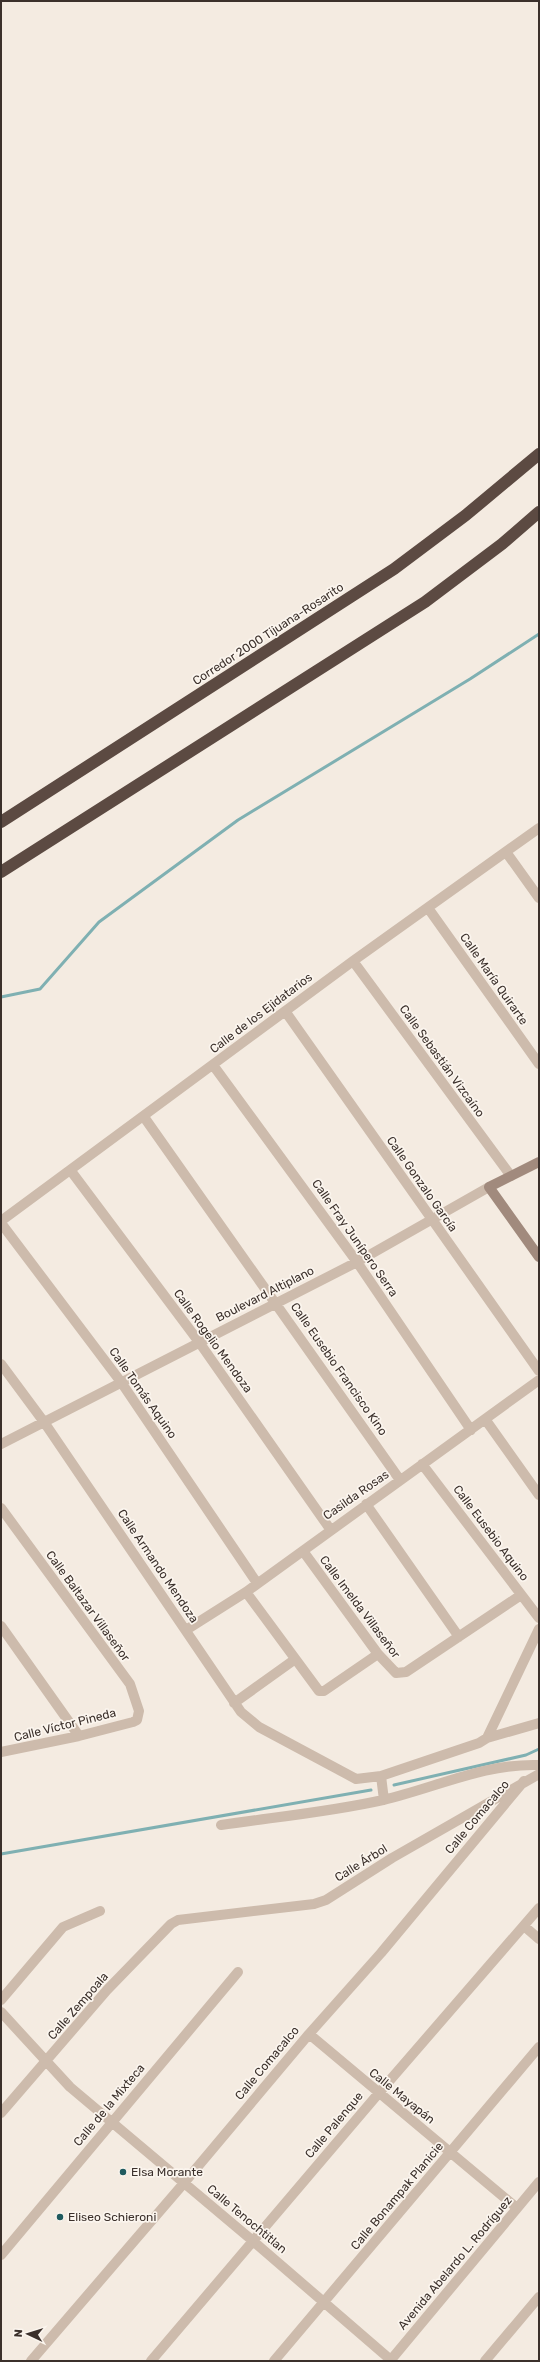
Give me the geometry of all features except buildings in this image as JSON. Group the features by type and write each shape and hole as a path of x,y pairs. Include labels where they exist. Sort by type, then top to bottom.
{"highway":[{"name":"Corredor 2000 Tijuana-Rosarito","path":"1,822 394,569 466,515 539,454"},
{"path":"1,872 424,602 502,544 539,512"}],"street":[{"name":"Calle de los Ejidatarios","path":"1,1222 353,961 539,828"},
{"path":"506,852 539,898"},
{"name":"Calle María Quirarte","path":"428,908 539,1064"},
{"name":"Calle Sebastián Vizcaíno","path":"353,961 511,1176"},
{"name":"Calle Gonzalo García","path":"285,1011 539,1371"},
{"name":"Calle Fray Junípero Serra","path":"214,1065 357,1262 471,1430"},
{"name":"Calle Eusebio Francisco Kino","path":"144,1117 277,1302 400,1480"},
{"name":"Boulevard Altiplano","path":"1,1444 357,1262 489,1187 539,1162"},
{"name":"Calle Rogelio Mendoza","path":"71,1171 199,1342 330,1529"},
{"path":"489,1187 539,1257"},
{"name":"Calle Tomás Aquino","path":"1,1222 121,1382 257,1583"},
{"name":"Calle Armando Mendoza","path":"1,1364 44,1422 234,1703 249,1720 356,1779 381,1776 479,1743 487,1738 539,1723"},
{"name":"Casilda Rosas","path":"186,1630 246,1592 330,1529 471,1430 539,1380"},
{"path":"486,1419 539,1495"},
{"name":"Calle Eusebio Aquino","path":"422,1464 520,1595 539,1618"},
{"path":"366,1504 459,1637"},
{"name":"Calle Baltazar Villaseñor","path":"1,1508 130,1684 139,1711 137,1720 133,1722"},
{"name":"Calle Imelda Villaseñor","path":"302,1551 391,1671 401,1674 459,1637 520,1595"},
{"path":"246,1592 314,1688 321,1691 378,1654"},
{"path":"1,1626 79,1736"},
{"path":"487,1738 539,1629"},
{"path":"234,1703 294,1660"},
{"name":"Calle Víctor Pineda","path":"2,1752 79,1736 133,1722"},
{"path":"221,1825 341,1808 384,1800 505,1766 539,1765"},
{"name":"Calle Árbol","path":"178,1920 314,1904 326,1900 392,1858 524,1781 539,1774"},
{"path":"381,1776 384,1800"},
{"name":"Calle Comacalco","path":"31,2361 184,2183 309,2034 381,1953 524,1781"},
{"name":"Calle Palenque","path":"151,2361 378,2094 539,1908"},
{"path":"1,2000 63,1926 100,1911"},
{"name":"Calle Zempoala","path":"1,2113 118,1979 165,1928 178,1920"},
{"path":"524,1926 539,1939"},
{"name":"Calle de la Mixteca","path":"1,2255 238,1972"},
{"name":"Calle Tenochtitlan","path":"1,2012 70,2087 253,2241 391,2361"},
{"name":"Calle Mayapán","path":"309,2034 378,2094 451,2152 517,2208"},
{"name":"Calle Bonampak Planicie","path":"274,2361 539,2047"},
{"name":"Avenida Abelardo L. Rodríguez","path":"391,2361 539,2182"},
{"path":"484,2361 539,2297"}],"waterway":[{"path":"1,997 40,989 99,922 238,820 470,679 539,634"},
{"path":"394,1785 526,1755 539,1749"},
{"path":"1,1854 371,1790"}],"place":[{"name":"Elsa Morante","path":"123,2172"},
{"name":"Eliseo Schieroni","path":"60,2217"}]}
